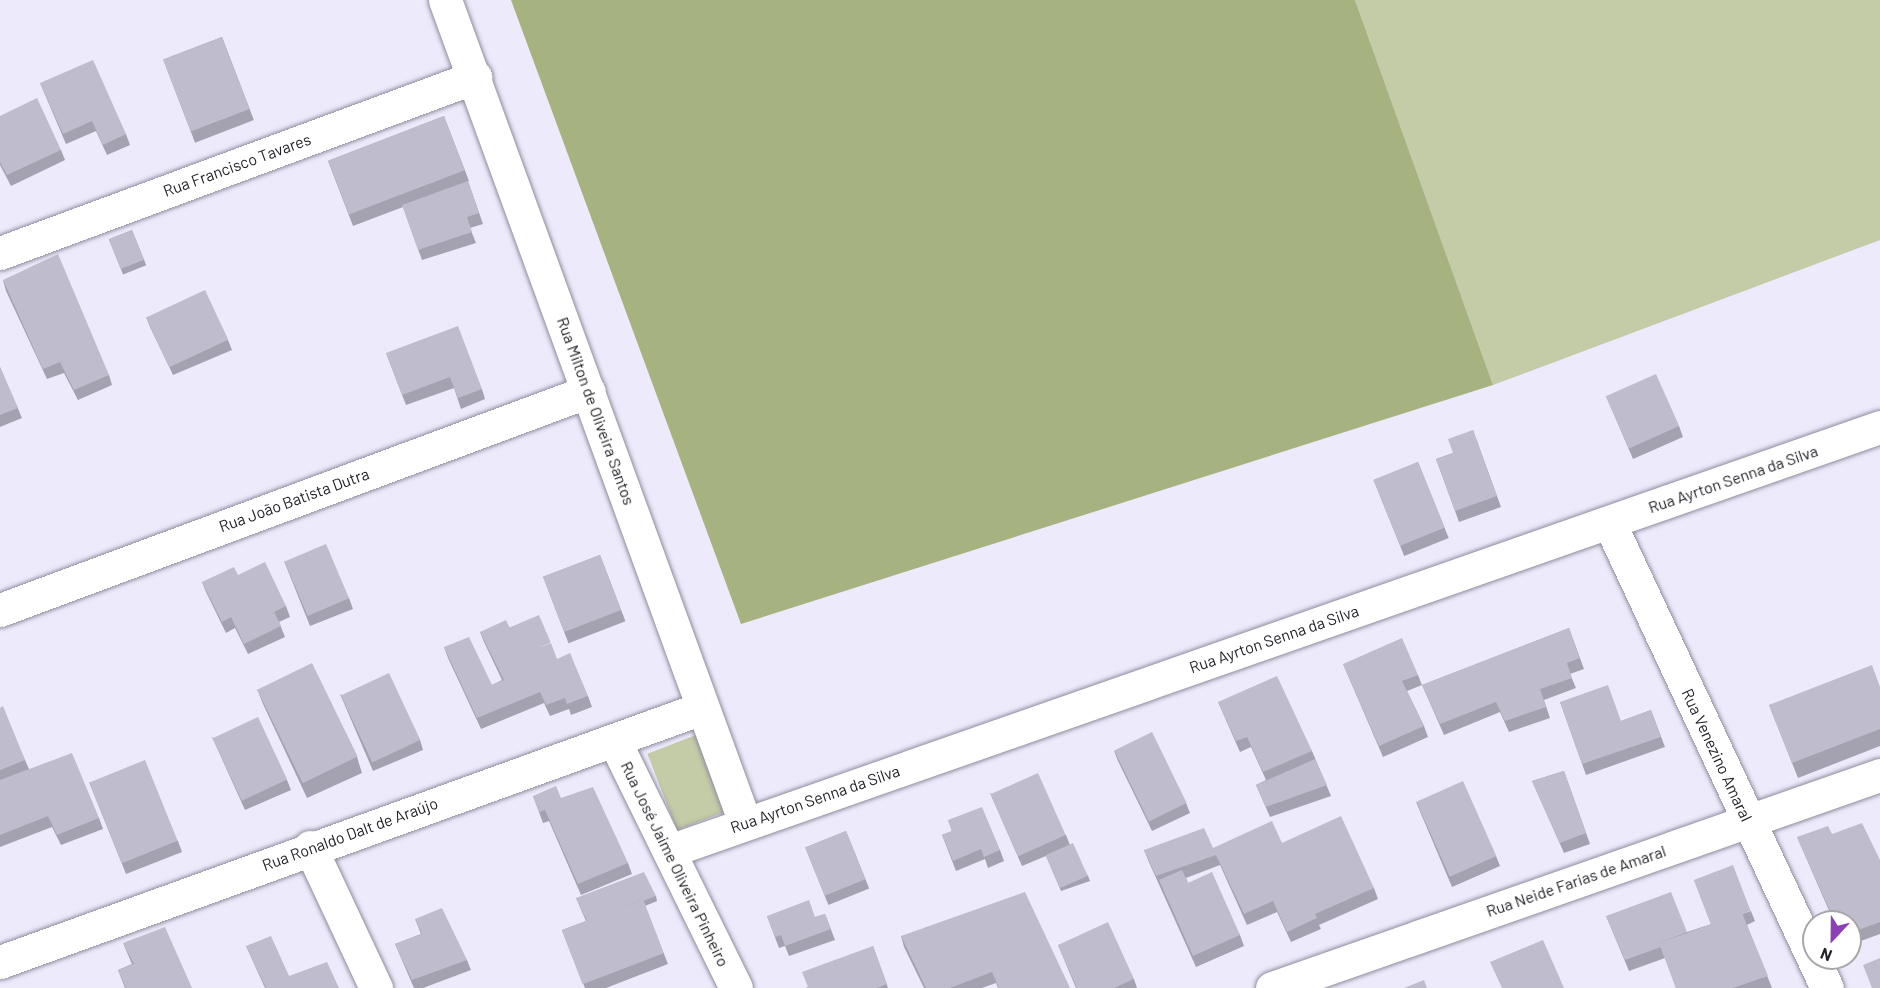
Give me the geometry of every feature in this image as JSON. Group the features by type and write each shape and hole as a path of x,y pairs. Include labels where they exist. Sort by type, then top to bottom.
{"street":[{"name":"Rua Milton de Oliveira Santos","path":"445,0 745,823"},
{"name":"Rua Francisco Tavares","path":"0,253 474,77"},
{"name":"Rua João Batista Dutra","path":"0,610 589,391"},
{"name":"Rua Ayrton Senna da Silva","path":"669,851 1880,427"},
{"name":"Rua Venezino Amaral","path":"1609,522 1827,988"},
{"name":"Rua Ronaldo Dalt de Araújo","path":"0,962 702,708"},
{"name":"Rua José Jaime Oliveira Pinheiro","path":"614,740 736,988"},
{"name":"Rua Neide Farias de Amaral","path":"1272,988 1880,775"},
{"path":"310,848 376,988"}],"green space":[{"path":"511,0 1355,0 1493,385 741,624"},
{"path":"1355,0 1880,0 1880,240 1493,385"},
{"path":"696,735 725,812 677,830 647,754"}],"building":[{"path":"222,37 250,109 191,131 163,60"},
{"path":"93,60 126,134 103,145 92,121 63,134 40,83"},
{"path":"37,98 61,150 7,175 0,162 0,116"},
{"path":"444,116 465,170 349,215 328,160"},
{"path":"468,181 479,213 467,217 472,232 418,250 402,205"},
{"path":"132,230 144,260 121,269 109,239"},
{"path":"58,254 109,375 74,390 60,362 43,369 3,280"},
{"path":"205,290 228,340 169,367 146,317"},
{"path":"458,326 482,389 458,398 450,377 402,395 386,353"},
{"path":"0,367 18,408 0,415"},
{"path":"1656,374 1679,426 1629,448 1606,396"},
{"path":"1473,430 1497,496 1455,511 1436,459 1453,453 1448,439"},
{"path":"1418,462 1445,528 1400,546 1373,480"},
{"path":"326,544 349,598 308,616 285,562"},
{"path":"600,555 621,610 564,632 543,577"},
{"path":"265,562 286,606 274,612 281,626 244,644 231,617 222,622 202,582 234,567 238,575"},
{"path":"539,615 551,643 521,655 510,628"},
{"path":"506,620 522,654 551,643 557,659 570,653 588,696 567,704 565,698 546,705 540,692 477,718 444,647 469,637 492,685 504,680 480,632"},
{"path":"1569,628 1580,658 1567,663 1572,678 1540,689 1546,707 1505,721 1496,702 1440,724 1422,685"},
{"path":"1402,638 1418,675 1402,681 1424,726 1379,746 1343,664"},
{"path":"312,663 358,756 303,783 257,690"},
{"path":"1872,665 1880,687 1880,729 1792,763 1769,705"},
{"path":"389,673 420,740 372,762 341,695"},
{"path":"1277,676 1312,751 1263,772 1247,737 1236,741 1218,702"},
{"path":"1608,685 1621,721 1651,710 1661,737 1582,764 1560,702"},
{"path":"3,706 25,760 0,770 0,708"},
{"path":"258,717 287,780 242,801 213,738"},
{"path":"1152,732 1187,803 1149,821 1114,750"},
{"path":"72,753 99,818 57,835 48,816 0,835 0,780"},
{"path":"1315,759 1327,785 1266,807 1256,785"},
{"path":"145,760 178,841 122,863 89,782"},
{"path":"1564,771 1586,833 1560,843 1532,781"},
{"path":"1038,773 1066,835 1018,856 990,794"},
{"path":"1463,781 1496,856 1450,877 1416,802"},
{"path":"556,786 561,798 593,787 628,863 578,884 545,810 539,812 533,796"},
{"path":"982,807 1000,850 984,857 981,849 953,861 942,835 952,831 948,820"},
{"path":"1341,816 1374,888 1315,914 1317,918 1287,932 1273,901 1244,914 1216,855 1156,876 1144,850 1204,828 1213,848 1272,821 1282,843"},
{"path":"1862,823 1880,860 1880,922 1862,929 1862,910 1830,910 1797,837 1828,826 1832,834"},
{"path":"846,831 865,879 825,896 805,847"},
{"path":"1073,843 1088,876 1060,888 1046,855"},
{"path":"1733,865 1751,911 1711,926 1694,880"},
{"path":"1182,870 1188,883 1212,872 1240,935 1193,956 1159,880"},
{"path":"644,872 656,896 587,921 576,898"},
{"path":"1025,892 1070,988 999,988 992,972 950,988 926,988 901,936"},
{"path":"1671,892 1687,932 1659,943 1661,947 1625,960 1606,916"},
{"path":"643,899 664,953 583,984 562,930"},
{"path":"809,900 815,917 825,914 831,929 785,946 781,935 775,937 767,916"},
{"path":"442,908 467,960 412,980 395,944 422,934 415,919"},
{"path":"1742,913 1768,976 1733,988 1676,988 1659,943"},
{"path":"1108,922 1134,979 1114,988 1077,988 1058,945"},
{"path":"165,927 192,988 126,988 118,970 134,964 123,943"},
{"path":"271,936 289,976 327,962 339,988 266,988 246,946"},
{"path":"1543,940 1564,988 1502,988 1490,962"},
{"path":"873,946 887,984 877,988 806,988 808,987 802,972"},
{"path":"1880,958 1880,988 1872,988 1863,965"},
{"path":"1424,980 1427,988 1404,988"}]}
